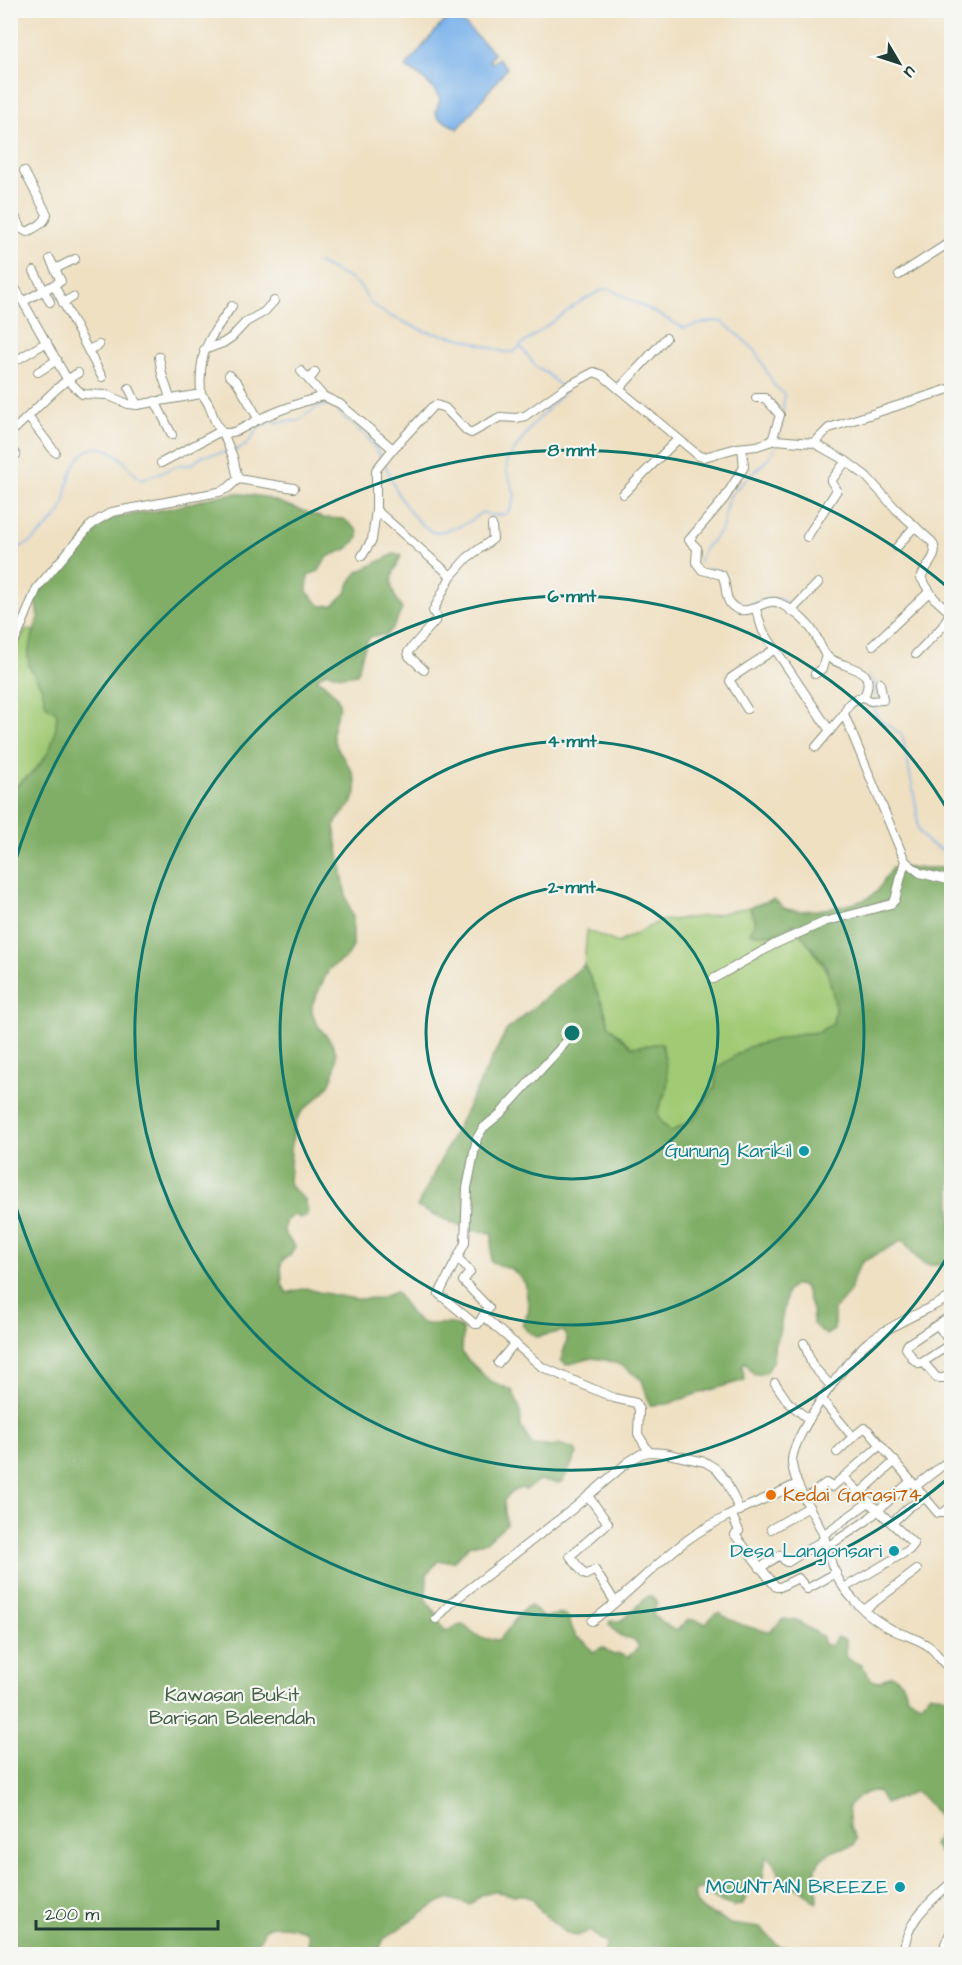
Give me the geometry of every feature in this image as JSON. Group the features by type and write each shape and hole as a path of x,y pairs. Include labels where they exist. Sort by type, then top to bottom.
{"street":[{"path":"10,208 22,229 27,232 45,221 47,214 24,171"},
{"path":"899,275 951,241"},
{"path":"24,301 61,281 50,259"},
{"path":"55,269 75,259"},
{"path":"34,272 50,302"},
{"path":"10,279 67,379 82,394 107,395 128,404 137,405 201,394"},
{"path":"54,285 102,377"},
{"path":"63,303 74,297"},
{"path":"204,350 232,337 246,322 264,312 274,301"},
{"path":"232,306 209,338 204,350 200,363 201,394 207,400 215,423 222,432 232,454 238,479"},
{"path":"72,320 82,315"},
{"path":"619,388 666,338"},
{"path":"10,364 46,342"},
{"path":"88,351 99,345"},
{"path":"159,357 170,398"},
{"path":"38,372 57,360"},
{"path":"301,371 323,396 340,404 393,449"},
{"path":"309,380 315,372"},
{"path":"362,556 372,540 376,510 375,477 382,460 432,407 436,405 445,408 471,433 500,417 525,416 566,387 594,372 619,388 694,453 704,457 777,440 814,443 846,461 866,476 935,547 935,555 921,578 928,592 951,613 942,627 916,654"},
{"path":"10,434 67,379 78,373"},
{"path":"229,375 237,382 259,420"},
{"path":"129,388 137,405"},
{"path":"814,443 829,428 951,388"},
{"path":"161,463 222,432 234,432 299,403 323,396"},
{"path":"756,398 765,398 780,415 777,440"},
{"path":"155,401 172,435"},
{"path":"29,418 54,452"},
{"path":"623,494 678,439"},
{"path":"742,448 744,466 724,499 689,540 697,548 696,562 702,570 718,572 724,578 729,601 733,607 747,610 772,601 794,609 811,628 826,655 846,667 863,673 868,684 867,699"},
{"path":"807,537 837,490 831,482 846,461"},
{"path":"238,479 294,488"},
{"path":"10,648 37,588 98,520 112,512 219,492 238,479"},
{"path":"376,510 451,576"},
{"path":"423,670 408,654 436,620 437,617 433,611 451,576 467,558 493,540 492,525"},
{"path":"897,547 915,526"},
{"path":"794,609 818,583"},
{"path":"873,645 928,592"},
{"path":"756,607 763,630 830,731"},
{"path":"747,709 730,681 731,678 775,649"},
{"path":"815,674 822,669 826,655"},
{"path":"816,747 844,714 849,704 857,699 881,702 883,699 880,683"},
{"path":"844,714 905,861 920,873 951,881"},
{"path":"713,979 775,944 824,922 891,904 895,900 905,861"},
{"path":"459,1258 470,1272 464,1281 489,1308 478,1324 475,1324 439,1294 465,1243 467,1188 477,1138 483,1128 500,1114 565,1043"},
{"path":"951,1296 867,1343 855,1354 809,1420 795,1444 792,1456 797,1484 825,1540 836,1573 844,1588 864,1610 894,1630 929,1646 951,1671"},
{"path":"938,1325 951,1344 920,1364 913,1359 906,1346 951,1315"},
{"path":"483,1316 542,1367 614,1398 636,1402 639,1410 638,1434 649,1452"},
{"path":"498,1363 515,1343"},
{"path":"804,1343 812,1365 831,1386"},
{"path":"924,1363 937,1378 944,1378 951,1372"},
{"path":"775,1383 788,1402 809,1420"},
{"path":"822,1400 853,1437"},
{"path":"837,1452 866,1428 940,1514 951,1506"},
{"path":"805,1499 826,1483 832,1487 845,1478 877,1448"},
{"path":"436,1618 451,1603 641,1454 649,1452 705,1462 715,1468 729,1486 740,1511"},
{"path":"760,1568 781,1554 788,1562 825,1540 857,1527 951,1458"},
{"path":"859,1494 895,1461"},
{"path":"844,1588 913,1546 913,1542 859,1494 845,1478"},
{"path":"592,1621 692,1537 797,1484"},
{"path":"588,1496 608,1524 570,1556 584,1574 595,1570 615,1602"},
{"path":"892,1523 909,1507 925,1498"},
{"path":"825,1540 869,1502"},
{"path":"771,1529 809,1507"},
{"path":"732,1515 739,1531 735,1535 778,1587 798,1578 807,1589 836,1573"},
{"path":"849,1517 857,1527"},
{"path":"864,1610 917,1570"},
{"path":"904,1954 906,1934 911,1924 951,1882"},
{"path":"947,1954 945,1944 951,1929"}],"green space":[{"name":"Kawasan Bukit Barisan Baleendah","path":"235,493 264,497 323,518 344,519 358,531 358,538 347,549 327,557 319,571 308,575 307,592 321,606 333,605 346,593 358,572 394,554 401,556 391,583 402,609 394,626 386,635 369,639 364,648 357,674 342,676 326,672 317,678 333,692 339,702 333,737 356,784 353,801 334,826 346,896 353,918 353,946 348,956 329,969 312,1005 315,1021 334,1046 336,1062 329,1085 300,1114 293,1132 290,1186 305,1200 308,1212 305,1217 300,1218 294,1215 285,1221 284,1233 295,1246 290,1256 284,1258 281,1263 282,1284 287,1293 306,1288 356,1299 380,1298 396,1292 417,1320 429,1324 458,1326 463,1330 462,1352 465,1357 490,1381 512,1390 520,1409 521,1427 532,1445 554,1447 558,1444 575,1449 577,1454 560,1483 539,1480 526,1490 521,1488 511,1492 504,1500 506,1524 486,1542 470,1545 454,1561 438,1561 427,1574 426,1600 439,1617 445,1632 463,1625 481,1638 499,1640 530,1605 544,1618 558,1614 567,1616 576,1637 584,1641 593,1652 603,1647 613,1655 620,1654 628,1657 639,1647 634,1639 621,1637 609,1624 610,1621 620,1621 625,1618 648,1596 651,1596 657,1601 653,1615 675,1631 689,1619 706,1623 715,1614 720,1613 744,1625 770,1631 784,1619 797,1621 823,1637 823,1644 831,1646 837,1637 846,1640 845,1656 862,1665 872,1680 878,1682 891,1675 898,1678 907,1697 922,1703 930,1693 951,1698 951,1863 946,1861 933,1845 944,1827 939,1817 917,1792 885,1804 879,1792 870,1791 858,1797 848,1807 850,1826 856,1839 854,1845 827,1854 815,1870 818,1898 816,1903 801,1889 782,1881 773,1861 766,1856 763,1878 749,1892 742,1905 733,1906 715,1900 704,1889 694,1892 696,1903 704,1911 730,1924 760,1928 779,1946 797,1949 807,1954 603,1954 607,1944 589,1931 577,1936 568,1934 541,1912 533,1899 525,1895 492,1891 481,1895 470,1905 450,1899 436,1904 384,1939 377,1954 308,1954 308,1933 280,1926 264,1929 263,1935 254,1944 217,1954 11,1954 10,793 38,767 48,753 55,731 57,713 46,705 41,686 29,666 28,654 38,617 35,600 41,590 79,551 85,538 103,522"},
{"path":"26,629 35,632 28,654 29,666 57,713 56,730 49,753 11,793 11,654"},
{"path":"892,868 951,868 951,1263 927,1265 922,1263 903,1240 862,1262 854,1276 850,1292 834,1310 834,1330 826,1335 813,1324 812,1309 804,1286 794,1285 787,1292 779,1333 774,1346 773,1362 766,1373 754,1375 745,1362 742,1367 745,1380 668,1404 650,1405 642,1380 621,1365 592,1358 566,1365 561,1360 567,1340 564,1331 537,1337 527,1331 522,1324 529,1311 525,1283 512,1269 491,1261 492,1233 468,1230 417,1207 506,1031 584,965 603,1005 609,1026 632,1047 662,1043 668,1082 658,1114 671,1132 692,1120 715,1087 717,1068 748,1047 796,1034 819,1032 833,1023 836,1007 826,966 793,924 772,935 750,933 756,920 750,907 774,899 784,908 792,910 816,910 844,906 867,898 876,892"},
{"path":"750,907 751,915 756,920 750,933 772,935 793,924 819,958 831,981 834,994 833,1023 819,1032 796,1034 775,1041 717,1068 715,1087 692,1120 671,1132 658,1114 668,1082 661,1043 632,1048 609,1026 603,1005 584,965 587,930 618,943 660,921 708,916"}],"water":[{"path":"452,15 455,15 493,52 489,60 493,63 498,58 507,68 458,129 437,117 436,111 440,100 438,95 426,81 406,67 437,29"}],"waterway":[{"path":"318,263 352,280 361,287 370,303 386,314 424,331 464,339 504,352 514,352 519,347"},
{"path":"560,386 547,373 537,368 520,346 578,303 602,290 610,289 684,328 713,321 723,322 755,350 774,385 784,394 783,413"},
{"path":"385,464 393,484 409,511 432,532 459,527 482,512 492,516 506,514 511,508 515,495 507,472 507,461 531,427 564,392"},
{"path":"233,452 246,445 260,426 270,422 298,421 317,407 330,405 336,407 341,415 366,436 381,457"},
{"path":"779,437 782,421"},
{"path":"700,562 703,551 722,528 730,496 762,465 777,444"},
{"path":"10,552 31,542 58,515 64,504 71,473 79,459 89,450 103,448 111,451 123,460 141,480 180,465 191,465 202,456 228,452"},
{"path":"708,568 723,572"},
{"path":"749,606 774,599 789,604"},
{"path":"868,675 875,684 875,697"},
{"path":"873,704 877,718 902,735 917,810 918,830 928,843 952,855"}],"place":[{"name":"Gunung Karikil","path":"804,1151"},
{"name":"Kedai Garasi74","path":"771,1495"},
{"name":"Desa Langonsari","path":"894,1551"},
{"name":"MOUNTAIN BREEZE","path":"900,1887"}]}
